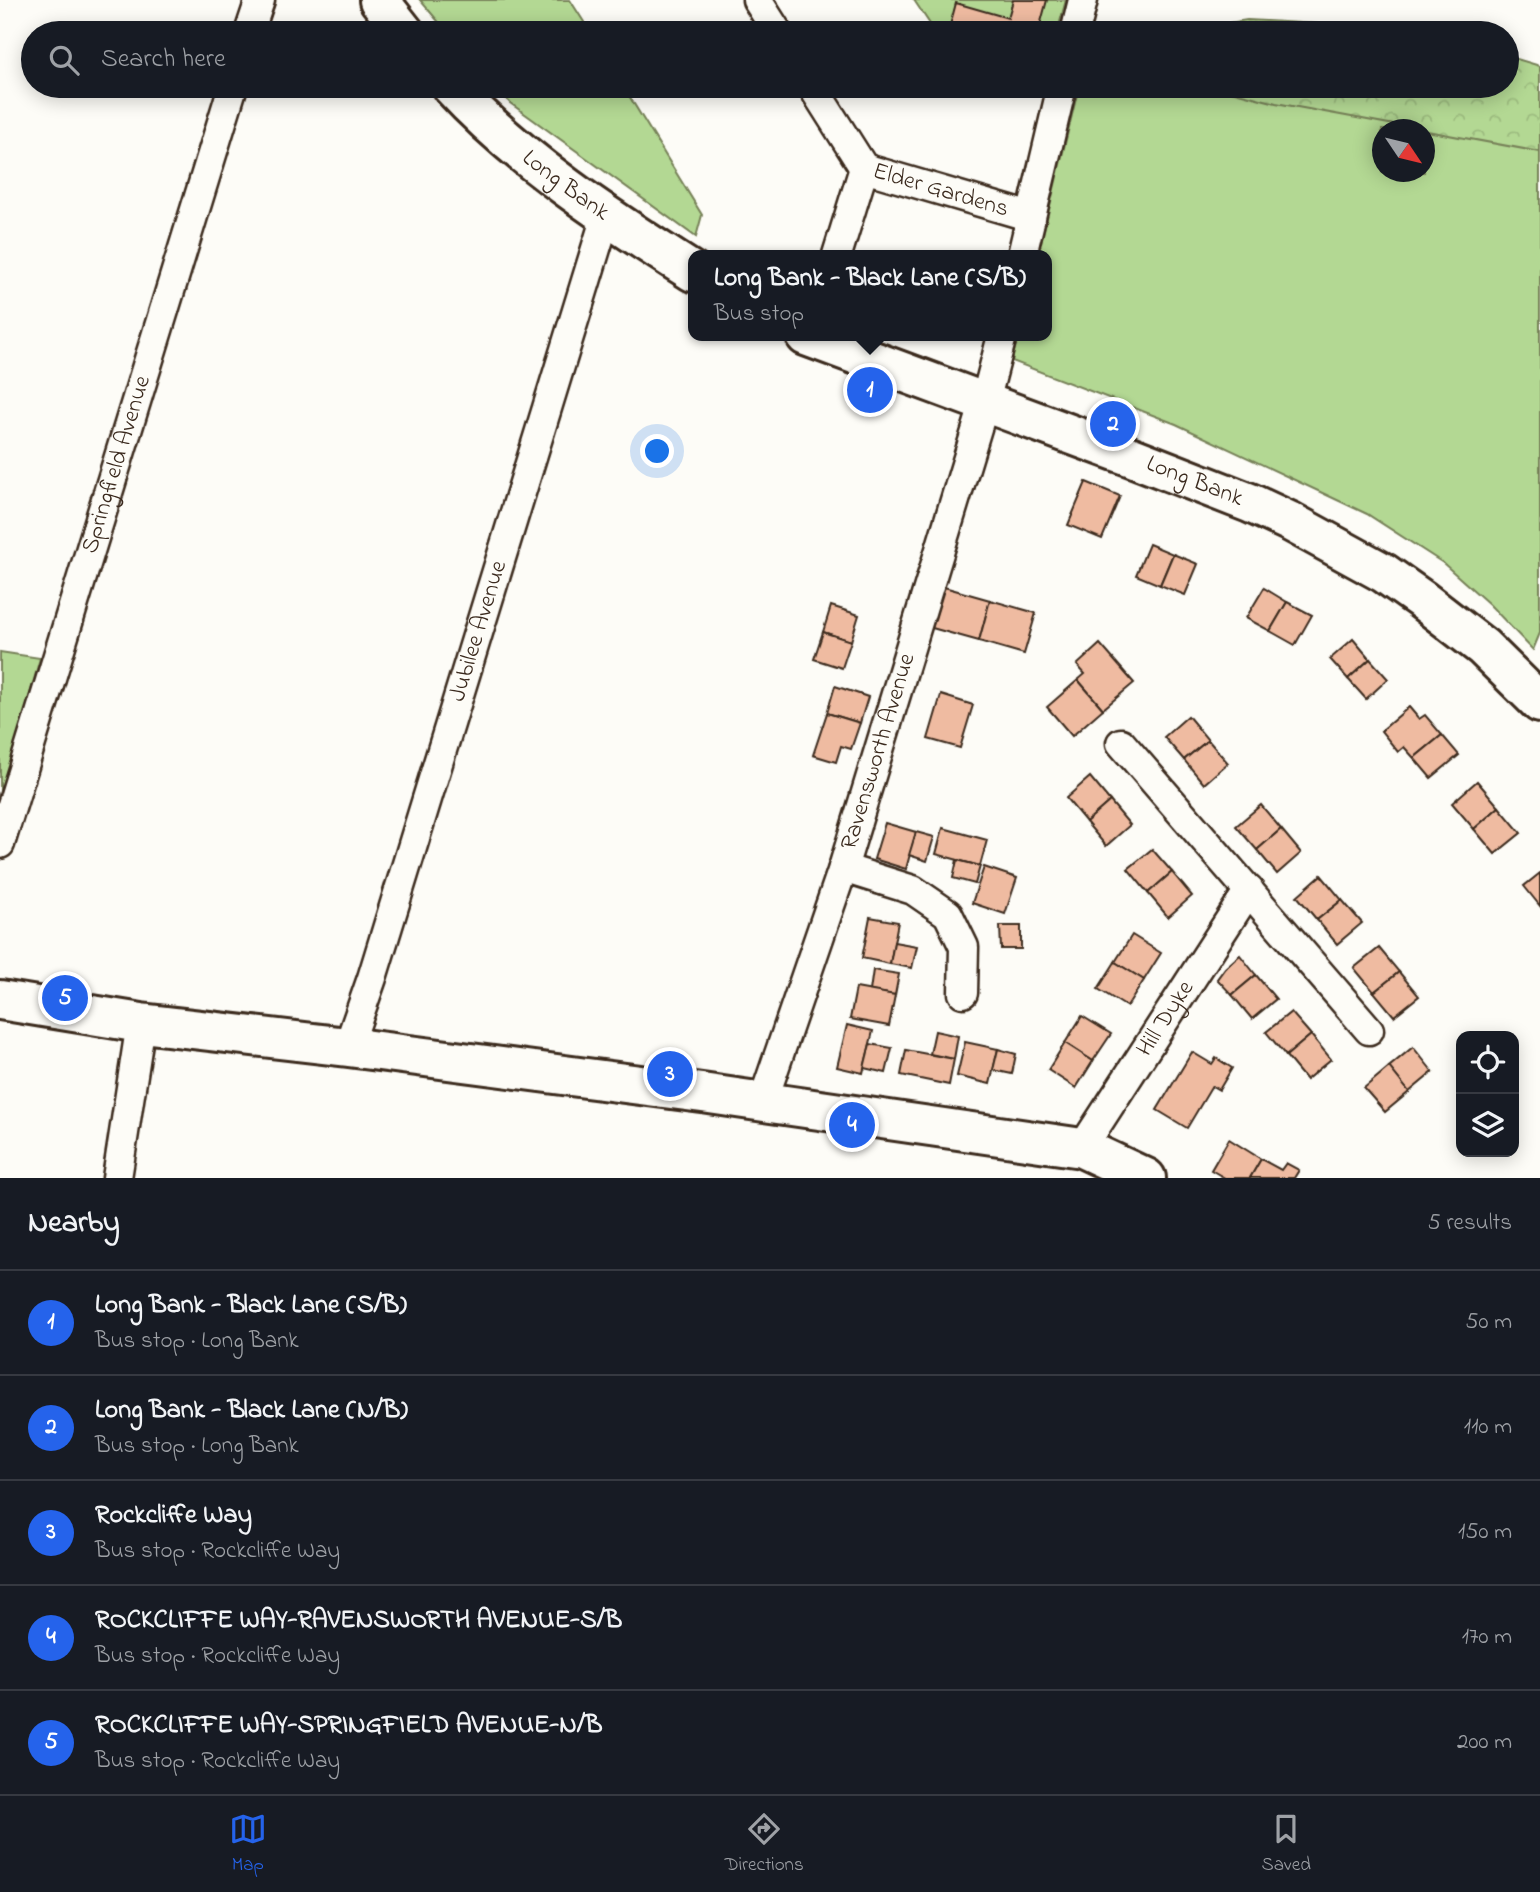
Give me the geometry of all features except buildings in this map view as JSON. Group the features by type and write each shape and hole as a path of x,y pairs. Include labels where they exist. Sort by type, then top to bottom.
{"main road":[{"path":"379,0 396,21"},
{"name":"Long Bank","path":"462,98 528,156 606,216 688,269"},
{"name":"Long Bank","path":"821,341 1156,466 1291,522 1384,573 1421,598 1483,647 1540,703"},
{"path":"0,1000 141,1023 763,1101 1082,1148 1146,1178"}],"street":[{"path":"253,21 260,0"},
{"path":"757,0 770,21"},
{"path":"1078,21 1083,0"},
{"name":"Springfield Avenue","path":"0,844 229,98"},
{"name":"Elder Gardens","path":"820,98 864,168 1031,217"},
{"path":"1023,250 1059,98"},
{"path":"839,250 864,168"},
{"name":"Jubilee Avenue","path":"348,1047 372,978 606,216"},
{"name":"Ravensworth Avenue","path":"763,1101 843,868 985,402 1001,341"},
{"path":"1121,743 1368,1030"},
{"path":"843,868 914,890 948,914 964,947 963,993"},
{"name":"Hill Dyke","path":"1082,1148 1249,890"},
{"path":"117,1178 141,1023"}],"green space":[{"path":"420,0 570,0 583,21 438,21"},
{"path":"914,0 1066,0 1060,21 928,21"},
{"path":"1519,60 1540,66 1540,152 1435,133 1435,119 1372,121 1257,98 1519,98"},
{"path":"506,98 630,98 702,215 696,237"},
{"path":"1076,98 1353,98 1540,136 1540,633 1533,650 1489,604 1443,563 1367,514 1176,424 1012,361 1017,341 1052,341 1052,250 1039,250"},
{"path":"0,652 40,658 0,803"}],"place":[{"name":"Long Bank - Black Lane (S/B)","path":"870,390"},
{"name":"Long Bank - Black Lane (N/B)","path":"1113,424"},
{"name":"ROCKCLIFFE WAY-SPRINGFIELD AVENUE-N/B","path":"65,998"},
{"name":"Rockcliffe Way","path":"670,1074"},
{"name":"ROCKCLIFFE WAY-RAVENSWORTH AVENUE-S/B","path":"852,1125"}]}
